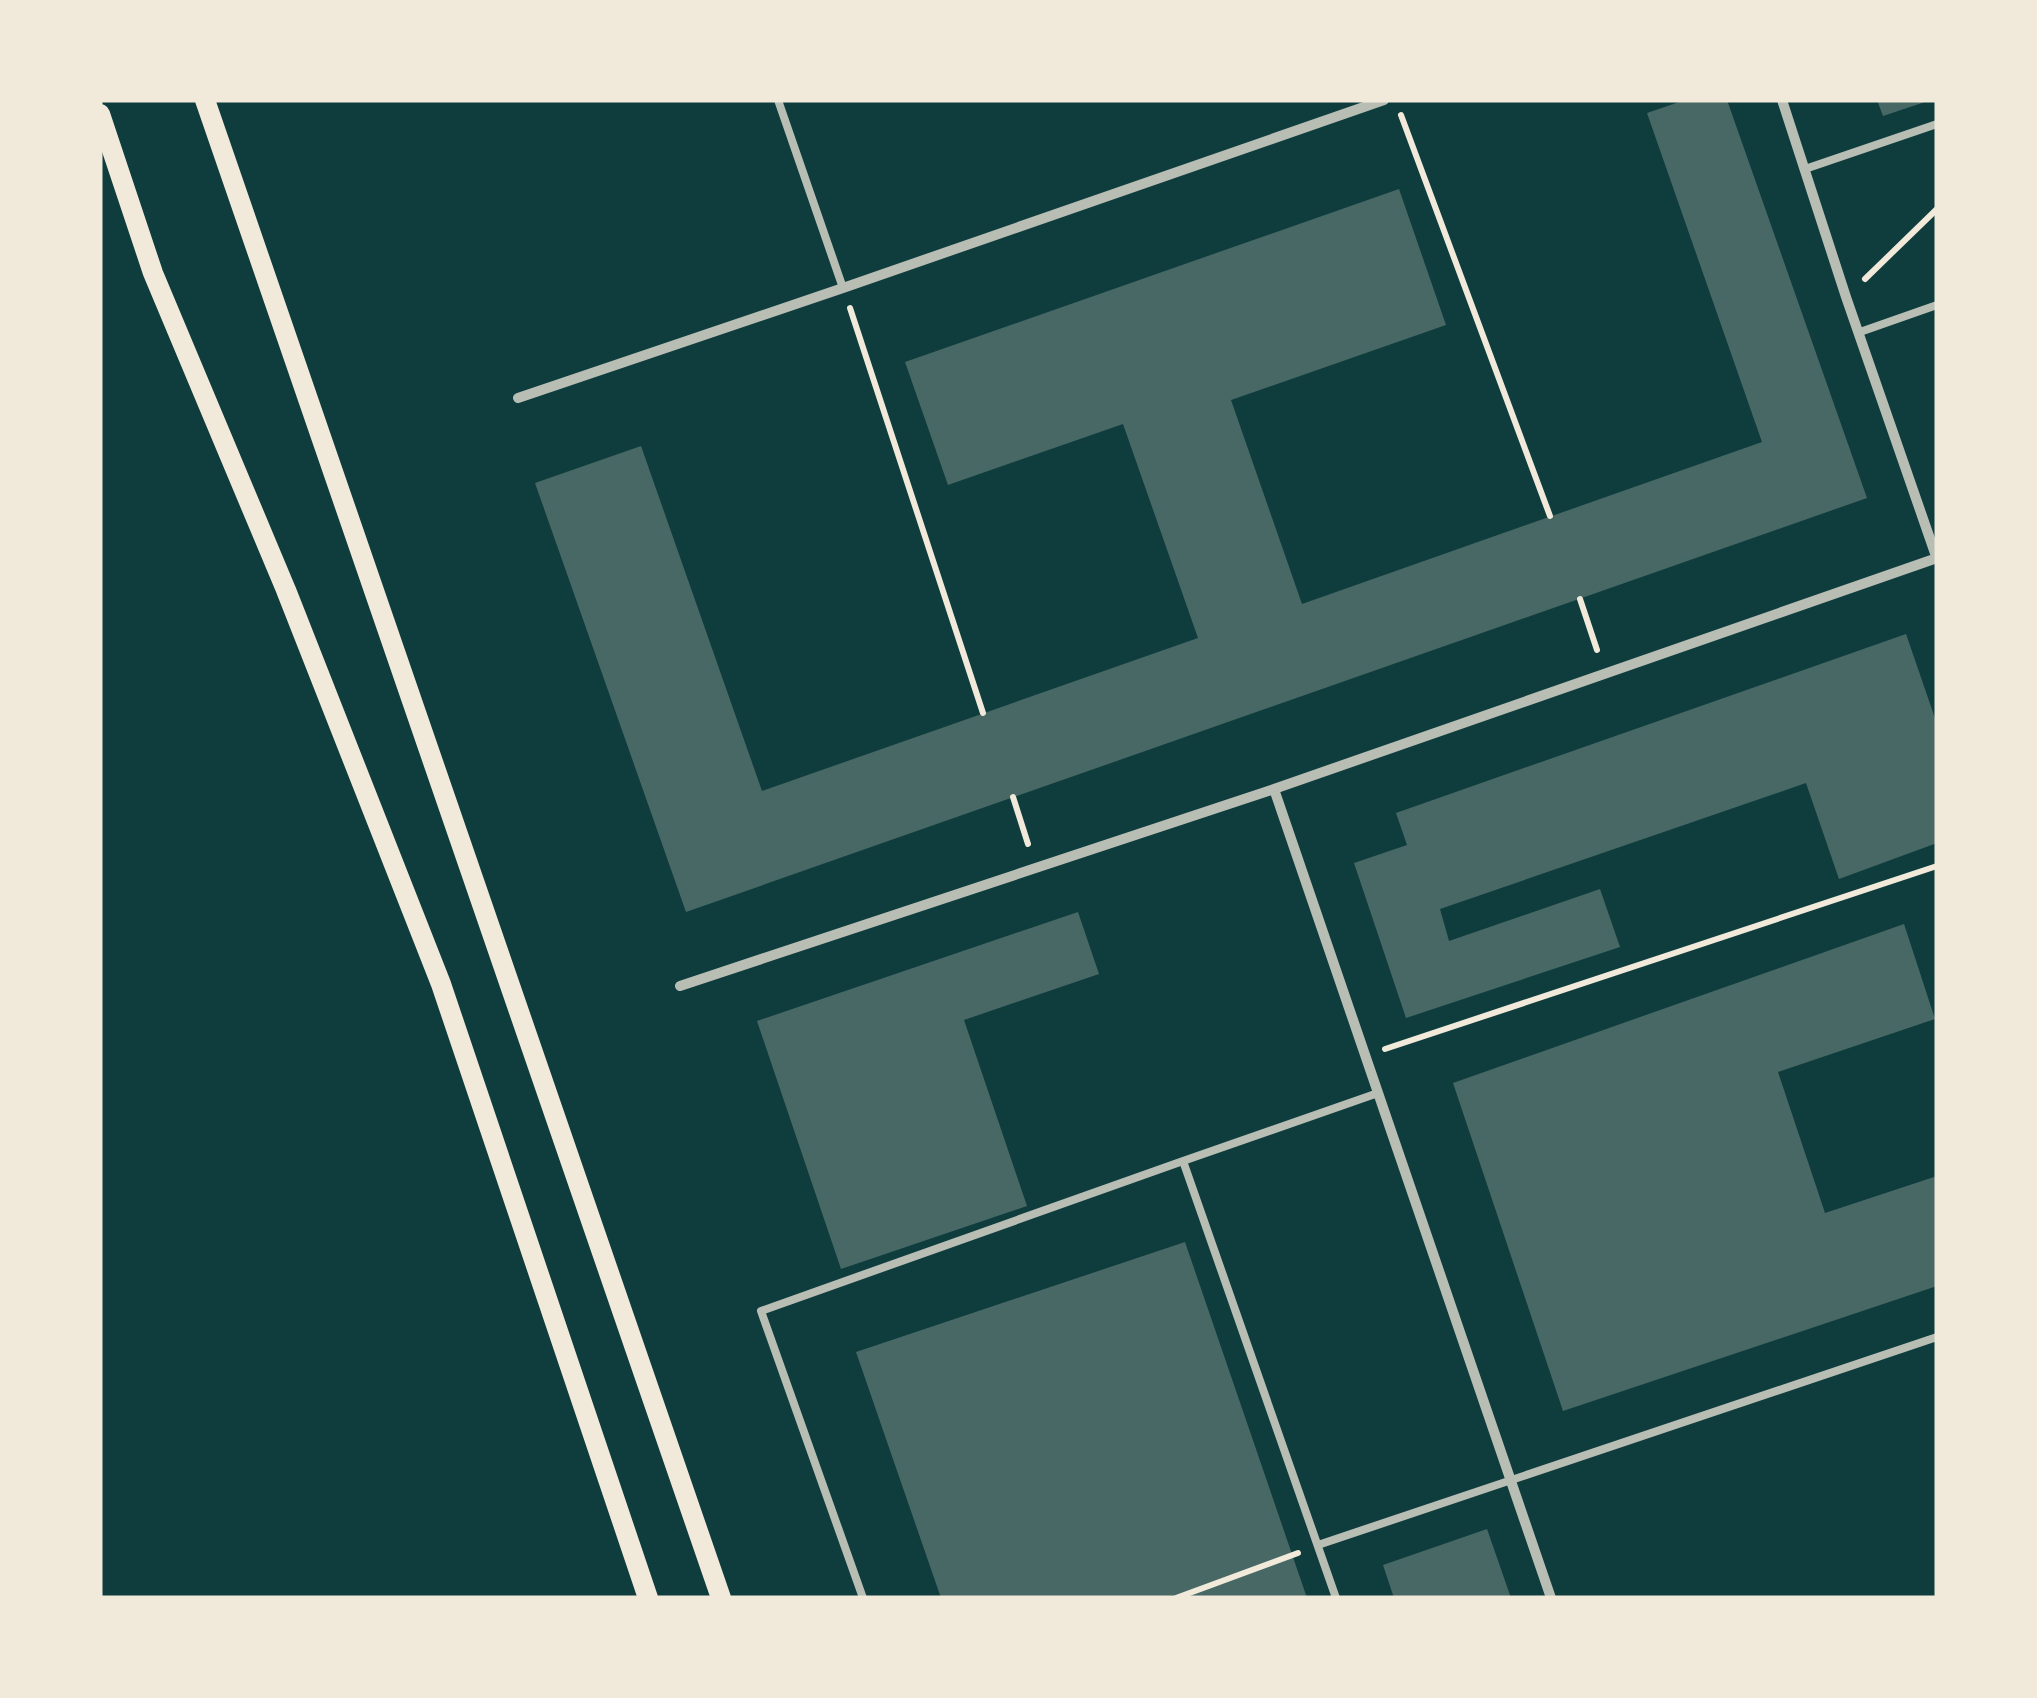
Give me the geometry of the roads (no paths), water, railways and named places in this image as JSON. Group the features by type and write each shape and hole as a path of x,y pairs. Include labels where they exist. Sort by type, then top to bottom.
{"main road":[{"path":"205,100 721,1598"},
{"path":"100,114 154,273 286,590 440,984 648,1598"}],"street":[{"path":"518,398 1384,100"},
{"path":"680,986 1274,789 1937,559 1782,100"},
{"path":"1274,789 1551,1598"}],"lane":[{"path":"778,100 843,288"},
{"path":"1805,169 1937,124"},
{"path":"1860,332 1937,305"},
{"path":"864,1598 761,1311 1378,1093"},
{"path":"1184,1161 1336,1598"},
{"path":"1318,1546 1937,1337"}]}
